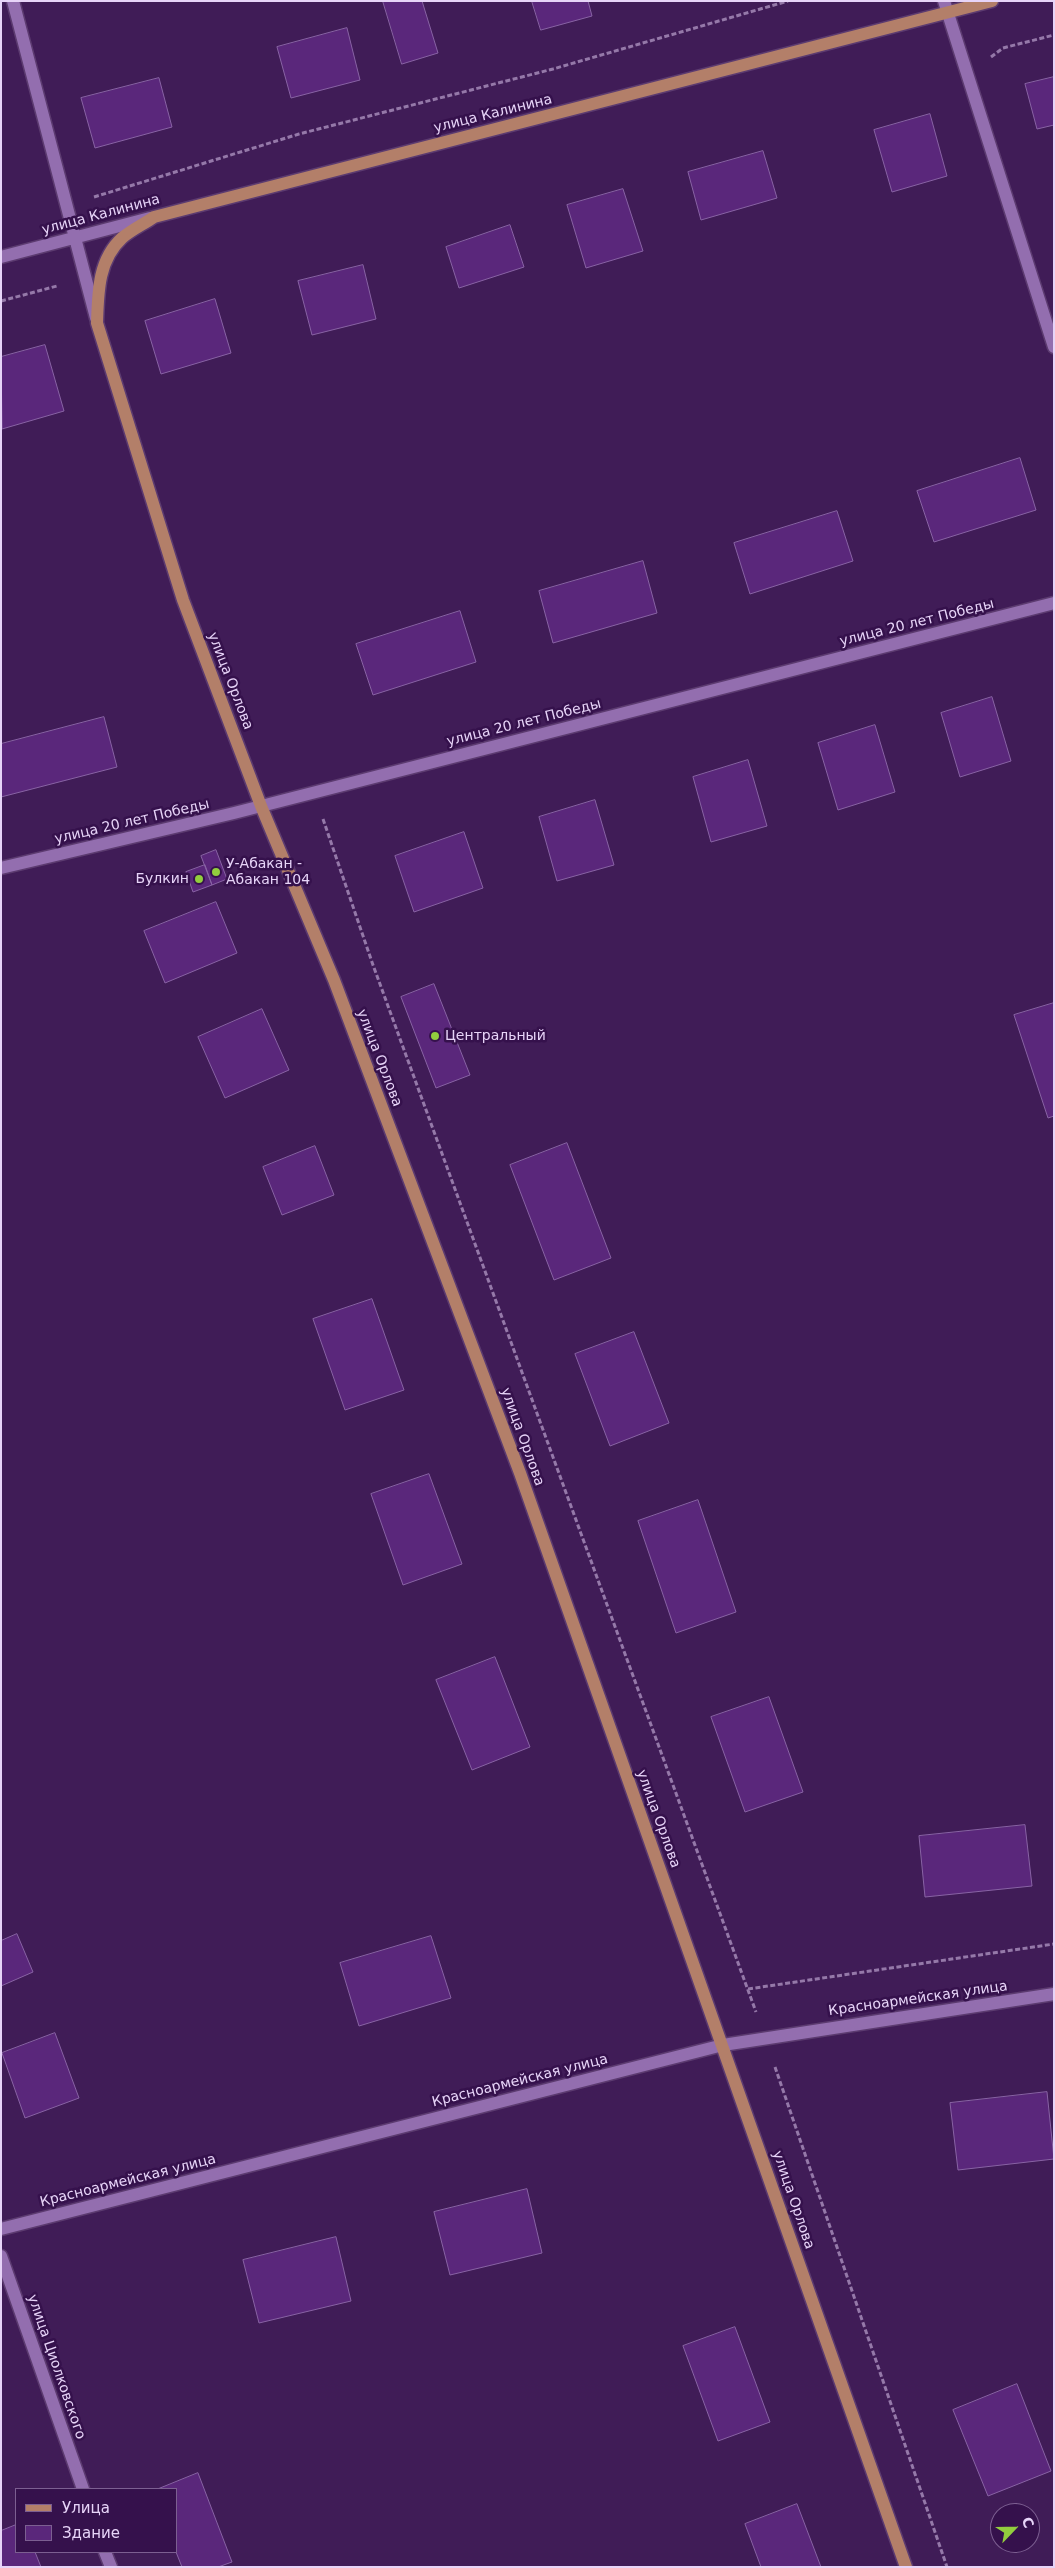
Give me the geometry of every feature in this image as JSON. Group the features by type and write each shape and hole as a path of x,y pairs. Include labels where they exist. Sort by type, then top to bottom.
{"main road":[{"name":"улица Калинина","path":"154,216 945,7 992,1"},
{"path":"97,323 99,282 105,262 121,239 154,216"},
{"name":"улица Орлова","path":"97,323 183,600 261,806 334,980 520,1473 906,2567"}],"street":[{"path":"13,1 97,323"},
{"path":"945,7 1054,347"},
{"name":"улица Калинина","path":"1,257 154,216"},
{"name":"улица 20 лет Победы","path":"1,868 314,793 1054,603"},
{"name":"Красноармейская улица","path":"1,2228 723,2045 765,2037 1054,1994"},
{"name":"улица Циолковского","path":"1,2256 83,2488"},
{"path":"105,2553 111,2567"}],"path":[{"path":"65,206 299,134 553,69 788,1"},
{"path":"1003,48 1054,36"},
{"path":"1,301 58,286"},
{"path":"314,793 377,975 748,1989 947,2567"},
{"path":"748,1989 1054,1944"}],"building":[{"path":"383,1 422,1 438,53 402,64"},
{"path":"532,1 588,1 592,16 541,30"},
{"path":"347,28 360,80 291,98 277,47"},
{"path":"1054,77 1054,125 1037,129 1025,84"},
{"path":"159,78 172,127 95,148 81,98"},
{"path":"930,114 947,176 892,192 874,130"},
{"path":"763,151 777,198 701,220 688,172"},
{"path":"623,189 643,251 586,268 567,205"},
{"path":"510,225 524,267 459,288 446,247"},
{"path":"363,265 376,319 312,335 298,281"},
{"path":"215,299 231,353 161,374 145,321"},
{"path":"45,345 64,411 2,429 1,357"},
{"path":"1020,458 1036,510 934,542 917,491"},
{"path":"837,511 853,561 750,594 734,543"},
{"path":"643,561 657,613 553,643 539,591"},
{"path":"460,611 476,662 373,695 356,644"},
{"path":"992,697 1011,761 960,777 941,713"},
{"path":"104,717 117,767 1,797 1,744"},
{"path":"875,725 895,792 838,810 818,743"},
{"path":"748,760 767,826 711,842 693,777"},
{"path":"595,800 614,865 557,881 539,817"},
{"path":"464,832 483,888 414,912 395,856"},
{"name":"У-Абакан - Абакан 104","path":"216,850 227,879 212,885 201,856"},
{"name":"Булкин","path":"205,865 212,885 193,892 186,872"},
{"path":"216,902 237,953 165,983 144,931"},
{"name":"Центральный","path":"434,984 470,1075 436,1088 401,997"},
{"path":"1054,1003 1054,1116 1048,1118 1014,1015"},
{"path":"262,1009 289,1070 225,1098 198,1037"},
{"path":"567,1143 611,1258 554,1280 510,1165"},
{"path":"315,1146 334,1195 282,1215 263,1167"},
{"path":"372,1299 404,1390 345,1410 313,1319"},
{"path":"634,1332 669,1423 610,1446 575,1354"},
{"path":"429,1474 462,1564 403,1585 371,1494"},
{"path":"698,1500 736,1612 676,1633 638,1521"},
{"path":"495,1657 530,1747 472,1770 436,1680"},
{"path":"769,1697 803,1792 745,1812 711,1717"},
{"path":"1025,1825 1032,1886 925,1897 919,1836"},
{"path":"17,1934 33,1972 1,1986 1,1941"},
{"path":"431,1936 451,1998 359,2026 340,1963"},
{"path":"55,2033 79,2098 25,2118 2,2053"},
{"path":"1047,2092 1054,2159 958,2170 950,2103"},
{"path":"527,2189 542,2253 450,2275 434,2212"},
{"path":"336,2237 351,2301 259,2323 243,2260"},
{"path":"735,2327 770,2422 718,2441 683,2346"},
{"path":"1017,2384 1051,2471 988,2496 953,2410"},
{"path":"198,2473 232,2562 218,2567 182,2567 176,2553 178,2553 178,2488 160,2488"},
{"path":"797,2504 821,2567 761,2567 745,2524"},
{"path":"15,2525 15,2553 35,2553 41,2567 1,2567 1,2531"}],"place":[{"name":"У-Абакан - Абакан 104","path":"216,872"},
{"name":"Булкин","path":"199,879"},
{"name":"Центральный","path":"435,1036"}]}
